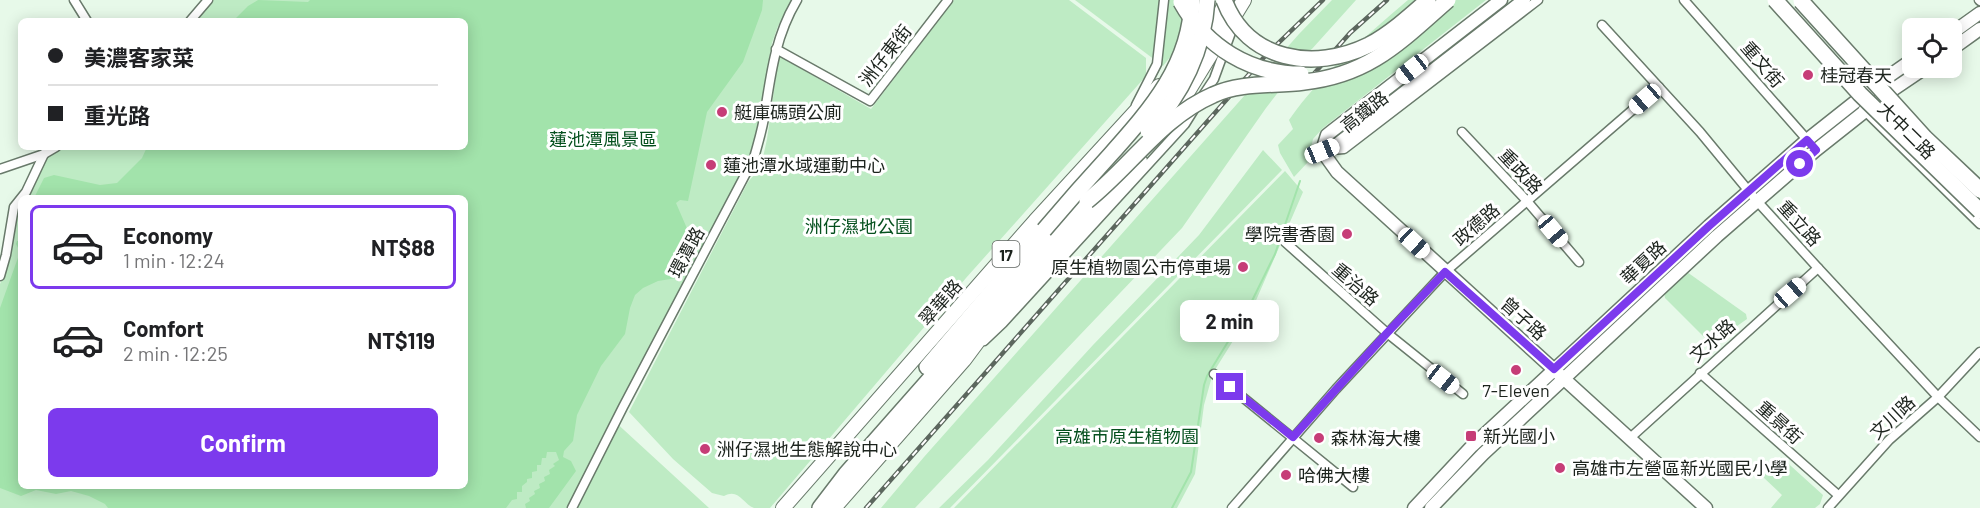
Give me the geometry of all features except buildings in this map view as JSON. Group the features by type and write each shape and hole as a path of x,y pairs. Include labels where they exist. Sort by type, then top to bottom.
{"highway":[{"path":"1180,0 1198,29 1229,54 1260,68 1287,74 1307,74 1356,62 1383,48 1437,0"},
{"path":"807,508 1146,114 1164,90 1185,47 1191,24 1192,0"},
{"path":"820,508 846,474 1087,201 1103,179 1158,120 1185,80 1199,45 1206,17 1207,0"},
{"path":"1226,0 1236,24 1254,43 1289,57 1320,58 1341,55 1370,44 1428,0"},
{"path":"1087,201 1189,107 1215,94 1237,88 1324,79 1366,65 1387,52 1448,0"},
{"path":"1775,0 1860,94 1980,211"},
{"path":"1784,0 1866,102"},
{"path":"1801,0 1925,138 1978,192"}],"main road":[{"name":"翠華路","path":"783,508 1028,229 1212,29 1226,0"},
{"name":"17","path":"834,508 964,360 993,321 1158,140 1244,0"}],"street":[{"path":"74,0 85,18"},
{"path":"193,18 208,0"},
{"name":"環潭路","path":"572,508 754,158 765,114 776,49 790,11 797,0"},
{"name":"洲仔東街","path":"776,49 870,101 948,0"},
{"name":"翠華路","path":"1126,121 1156,64 1164,0"},
{"name":"高鐵路","path":"1322,151 1327,135 1501,0"},
{"name":"高鐵路","path":"1322,151 1335,146 1524,0"},
{"name":"高鐵路","path":"1322,151 1344,149 1538,0"},
{"name":"重文街","path":"1684,0 1816,150"},
{"name":"大中二路","path":"1769,0 1847,91 1866,102 1980,224"},
{"name":"大中二路","path":"1801,0 1978,192"},
{"path":"1962,26 1980,13"},
{"name":"重立路","path":"1602,25 1700,132 1757,201 1818,268 1938,397 1980,437"},
{"path":"1962,42 1980,29"},
{"name":"大中二路","path":"1827,35 1856,67 1865,69"},
{"path":"1811,45 1838,74 1847,91"},
{"name":"華夏路","path":"1414,508 1431,502 1472,446 1559,374 1816,150 1866,102 1879,83 1902,67"},
{"name":"華夏路","path":"1559,374 1749,190 1807,140 1866,102 1888,93 1910,78"},
{"name":"政德路","path":"1233,508 1293,437 1445,272 1659,87"},
{"name":"重政路","path":"1461,132 1527,201 1579,262"},
{"path":"0,169 51,150"},
{"name":"曾子路","path":"1322,151 1332,168 1706,508"},
{"path":"24,195 44,154"},
{"path":"0,276 14,207 18,202"},
{"name":"重治路","path":"1286,242 1387,333 1463,394"},
{"name":"文水路","path":"1629,439 1818,268"},
{"name":"文川路","path":"1828,508 1889,440 1938,397 1980,351"},
{"name":"重景街","path":"1700,373 1838,495"},
{"path":"1214,374 1353,487"}],"green space":[{"name":"蓮池潭風景區","path":"212,0 793,0 778,26 772,43 758,123 749,159 612,419 709,508 0,508 0,284 9,262 15,213 18,207 18,489 468,489 468,195 26,195 49,154 55,150 468,150 468,18 197,18"},
{"name":"洲仔濕地公園","path":"954,0 1069,0 1146,58 1146,76 966,278 770,508 754,508 737,495 724,496 712,493 673,459 629,412 748,182 761,167 779,56 871,109"},
{"path":"1075,0 1215,0 1163,66"},
{"path":"1332,0 1356,0 1311,50 1266,108 1182,228 915,508 881,508 1299,34"},
{"path":"1408,0 1486,0 1323,128 1313,139 1308,162 1294,177 1278,145 1293,129 1289,120 1330,71"},
{"path":"1263,150 1282,170 950,508 939,508 988,460 1093,345 1199,235"},
{"name":"高雄市原生植物園","path":"1285,171 1303,192 1251,312 1213,373 1204,405 1195,474 1177,508 954,508"},
{"path":"1687,272 1746,314 1747,319 1713,343 1708,341 1665,298 1664,292"},
{"path":"1781,457 1823,495 1820,504 1815,508 1771,508 1782,495 1763,477"}],"shaded area":[{"name":"蓮池潭風景區","path":"258,0 308,2 310,0 763,0 762,10 743,62 707,112 688,201 680,200 676,203 695,247 677,278 658,281 643,288 635,295 625,334 601,366 577,415 573,441 564,451 563,457 571,461 576,471 549,508 526,508 525,504 535,494 534,491 540,488 539,484 545,481 544,477 550,474 549,470 555,466 553,464 559,460 556,452 547,452 546,458 542,458 541,465 537,465 537,471 532,472 532,478 527,479 522,486 522,492 517,492 517,499 512,500 506,508 108,508 89,496 71,491 56,494 36,490 21,496 0,488 0,308 18,258 18,489 468,489 468,195 36,195 44,178 54,175 100,185 117,183 142,158 146,150 468,150 468,18 236,18"}],"waterway":[{"path":"1431,64 1514,0"},
{"path":"1172,508 1191,472 1207,376 1248,309 1275,254 1300,181"}],"railway":[{"path":"866,508 1266,55 1323,0"},
{"path":"1311,77 1350,33 1387,0"}],"place":[{"name":"桂冠春天","path":"1808,75"},
{"name":"艇庫碼頭公廁","path":"722,112"},
{"name":"蓮池潭水域運動中心","path":"711,165"},
{"name":"學院書香園","path":"1347,234"},
{"name":"原生植物園公巿停車場","path":"1243,267"},
{"name":"7-Eleven","path":"1516,370"},
{"name":"新光國小","path":"1471,436"},
{"name":"森林海大樓","path":"1319,438"},
{"name":"洲仔濕地生態解說中心","path":"705,449"},
{"name":"高雄市左營區新光國民小學","path":"1560,468"},
{"name":"哈佛大樓","path":"1286,475"}],"route":[{"path":"1230,387 1293,437 1445,272 1554,369 1709,226 1807,140 1816,150 1800,164"}]}
